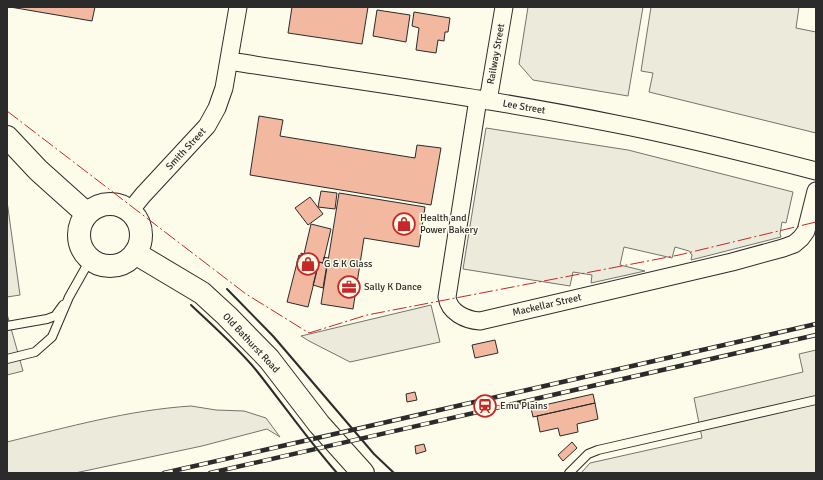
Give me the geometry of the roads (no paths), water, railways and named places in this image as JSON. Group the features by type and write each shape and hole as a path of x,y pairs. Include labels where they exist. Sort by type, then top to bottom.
{"main road":[{"path":"7,137 38,170 87,214"},
{"path":"112,204 121,206 130,211 136,218 140,230 140,244 135,252 126,261 114,265 98,263 91,258 84,251 80,242 82,223 87,214 94,208 112,204"},
{"name":"Old Bathurst Road","path":"135,252 202,293 227,316 269,359 319,424 363,473"}],"street":[{"name":"Smith Street","path":"130,211 207,126 218,108 224,88 238,7"},
{"name":"Railway Street","path":"483,100 504,7"},
{"name":"Lee Street","path":"229,61 483,100 655,132 816,171"},
{"name":"Mackellar Street","path":"483,100 447,297 448,303 451,307 465,318 471,320 480,321 732,262 783,248 797,241 806,231 816,191"}],"lane":[{"path":"7,359 35,352 52,337 69,297 91,258"},
{"path":"7,326 47,319 55,316 69,297"},
{"path":"569,473 588,454 598,450 816,400"}],"railway":[{"path":"164,473 816,324"},
{"path":"210,473 816,335"}],"place":[{"name":"Health and Power Bakery","path":"404,224"},
{"name":"G & K Glass","path":"308,264"},
{"name":"Sally K Dance","path":"349,287"},
{"name":"Emu Plains","path":"485,406"}]}
